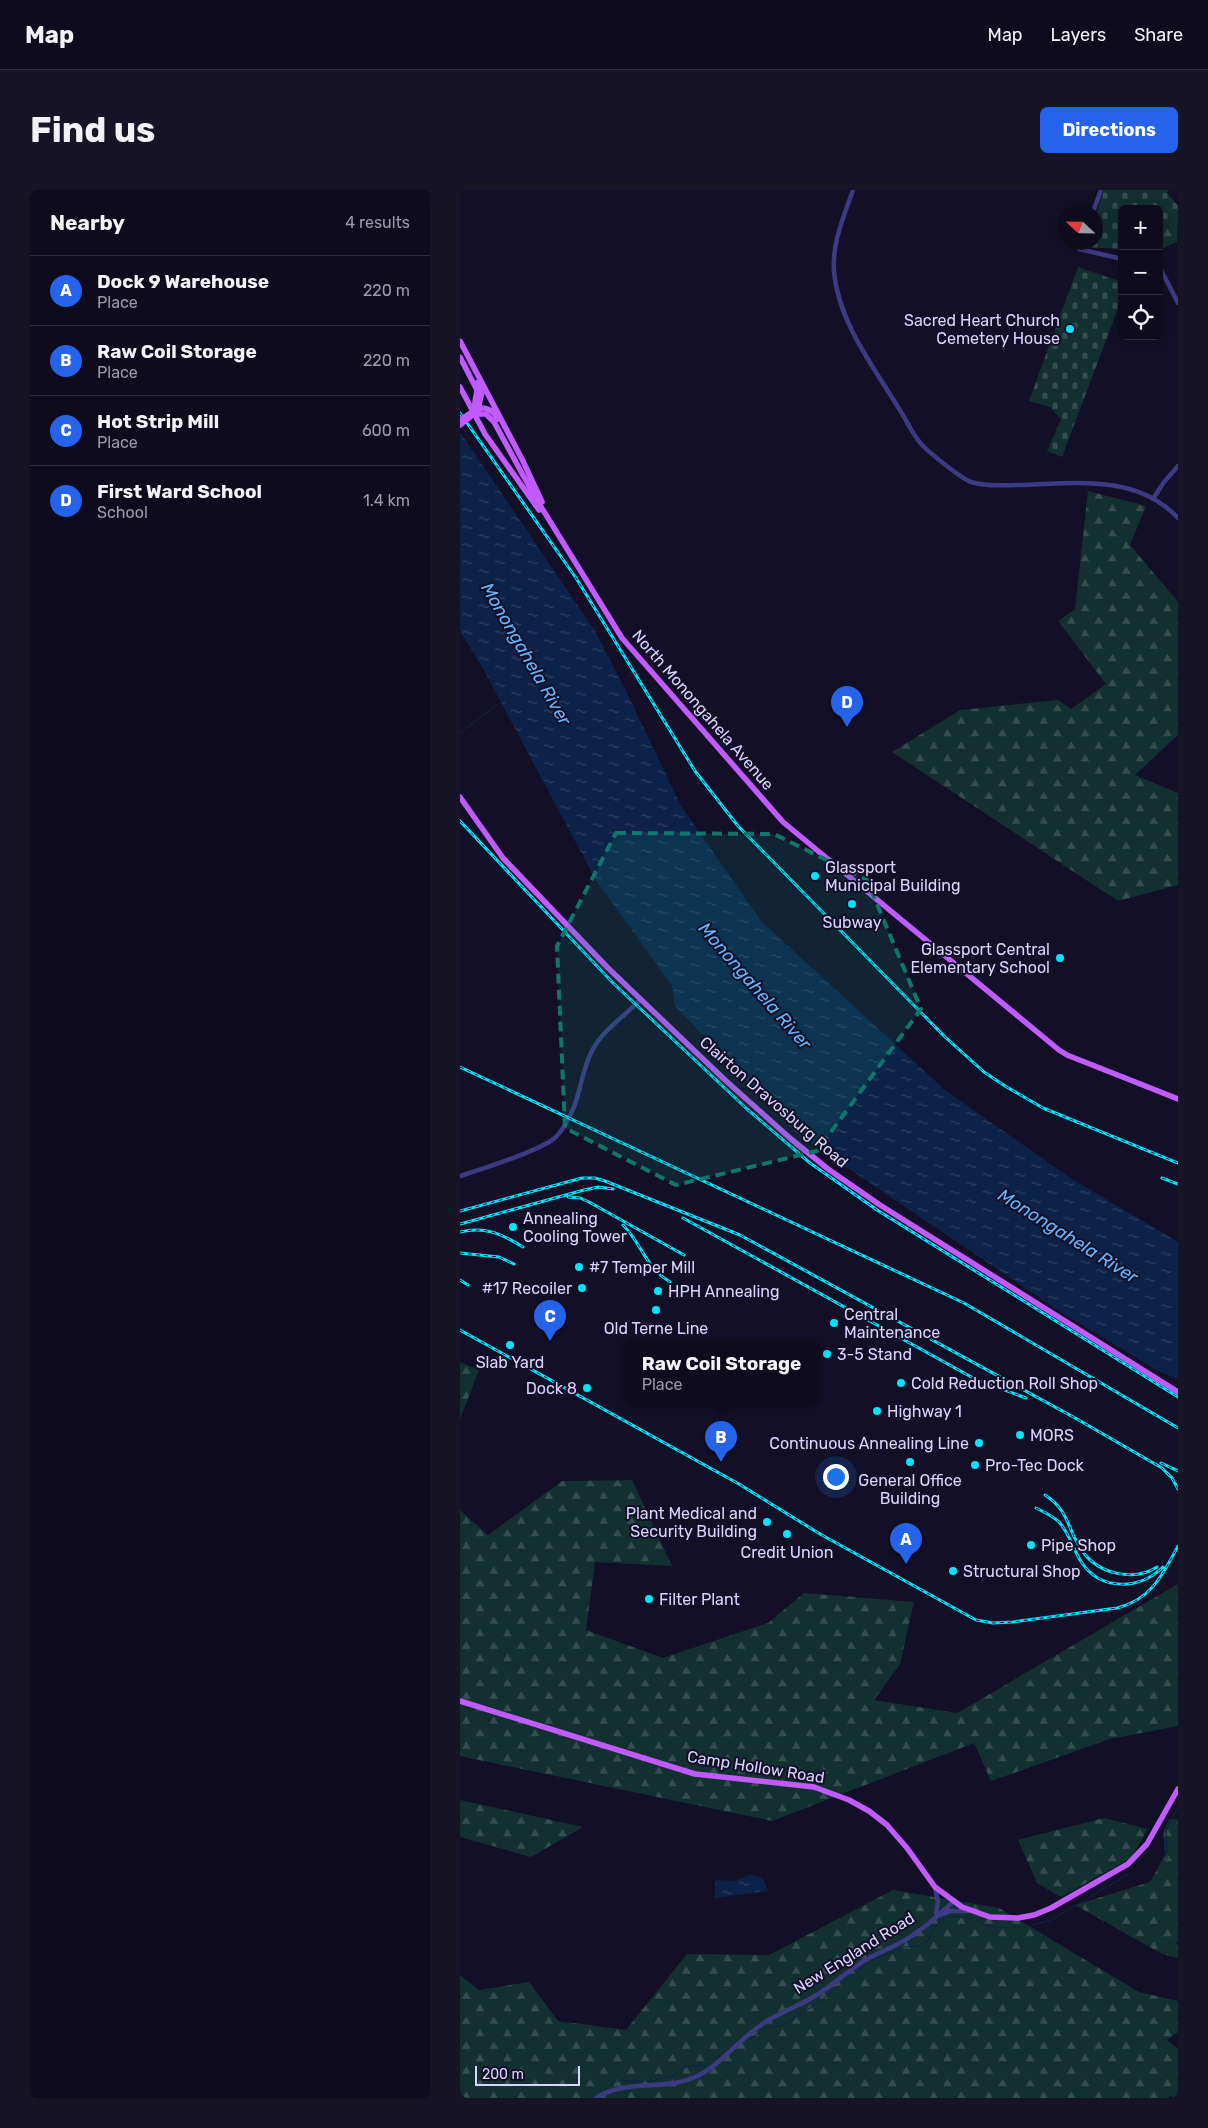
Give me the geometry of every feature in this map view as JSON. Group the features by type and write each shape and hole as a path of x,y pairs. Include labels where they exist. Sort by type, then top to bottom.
{"main road":[{"path":"460,341 516,447 552,525"},
{"path":"460,347 480,385 481,401 476,410 460,425"},
{"path":"460,357 477,390 476,410"},
{"path":"460,387 485,434 523,490 552,525"},
{"path":"476,410 486,408 495,414 536,489"},
{"path":"476,410 486,414 494,422 552,525"},
{"path":"460,420 469,416"},
{"name":"North Monongahela Avenue","path":"552,525 628,646 793,831 1059,1050 1178,1099"},
{"name":"Clairton Dravosburg Road","path":"460,798 503,858 519,876 641,999 758,1110 809,1154 846,1183 1178,1392"},
{"name":"Camp Hollow Road","path":"460,1701 695,1774 814,1787 849,1800 887,1825 907,1848 935,1887 954,1901"},
{"path":"954,1901 972,1911 990,1917 1004,1918 1034,1915 1051,1908 1117,1871 1137,1856 1147,1844 1178,1789"}],"street":[{"path":"853,190 836,242 834,268 838,293 843,310 861,346 921,445 970,482 996,486 1105,484 1131,489 1153,500 1178,518"},
{"path":"1095,205 1101,190"},
{"path":"1083,250 1118,258"},
{"path":"1163,274 1178,303"},
{"path":"1153,500 1164,482 1178,466"},
{"path":"460,1176 525,1153 550,1142 557,1136 566,1125 573,1110 594,1048 603,1035 641,999"},
{"path":"935,1887 938,1902 936,1916 951,1911 972,1911"},
{"name":"New England Road","path":"596,2098 608,2091 619,2088 668,2085 682,2082 707,2071 739,2041 767,2022 819,1994 870,1957 915,1935 954,1901"}],"highlighted area":[{"path":"616,833 774,834 867,880 921,1009 817,1151 676,1185 565,1128 557,946"}],"green space":[{"path":"1104,190 1169,190 1167,193 1178,206 1178,212 1163,231 1163,205 1118,205 1118,249 1103,248 1103,205 1099,205"},
{"path":"1178,212 1177,242 1163,248 1163,231"},
{"path":"1078,267 1118,281 1118,309 1062,457 1047,451 1061,419 1050,407 1029,401"},
{"path":"1088,491 1146,506 1130,545 1178,602 1178,735 1135,775 1178,793 1178,885 1118,901 892,752 960,710 1058,700 1071,709 1106,684 1058,621 1075,609"},
{"path":"460,1362 479,1370 460,1419"},
{"path":"632,1480 672,1566 595,1562 586,1630 663,1658 768,1623 804,1593 914,1602 900,1664 874,1700 957,1713 1178,1584 1178,1726 1110,1739 991,1781 974,1743 772,1821 460,1756 460,1510 488,1535 562,1481"},
{"path":"460,1800 583,1827 531,1857 460,1837"},
{"path":"1104,1818 1148,1829 1131,1858 1061,1897 1037,1883 1018,1840"},
{"path":"1169,1819 1178,1819 1178,1941 1176,1943 1178,1945 1178,1958 1162,1954 1075,1905 1150,1882 1165,1855 1163,1832"},
{"path":"893,1890 999,1908 1139,1992 1178,2001 1178,2032 1167,2040 1178,2049 1178,2098 1169,2096 1169,2098 460,2098 460,1975 479,1990 529,1982 558,2021 626,2030 687,1954 769,1955"}],"water":[{"name":"Monongahela River","path":"460,432 595,631 681,806 761,921 946,1091 1072,1179 1178,1242 1178,1379 1160,1372 1059,1311 796,1133 675,1006 672,986 596,880 482,667 460,631"},
{"path":"751,1874 763,1879 768,1891 715,1898 715,1880 736,1881"}],"waterway":[{"path":"460,733 501,702"},
{"path":"1160,1863 1167,1859 1166,1830 1178,1807"},
{"path":"747,2041 767,2028 784,2025 819,2002 872,1960 905,1947 919,1946 927,1942 938,1923 946,1918 954,1916 968,1918 988,1926 1025,1927 1051,1920 1130,1873"},
{"path":"610,2086 614,2081 652,2081 672,2076 685,2067 707,2065 708,2059 717,2057 724,2052"}],"railway":[{"path":"460,413 576,578 695,771 738,826 944,1036 984,1072 1043,1108 1178,1163"},
{"path":"460,821 613,983 747,1109 810,1163 877,1210 1178,1397"},
{"path":"460,1067 964,1303 1178,1428"},
{"path":"460,1211 582,1178 595,1178 605,1181 740,1235 1077,1419 1162,1468 1172,1478 1178,1489"},
{"path":"1162,1178 1178,1184"},
{"path":"460,1224 584,1190 598,1187 613,1189"},
{"path":"568,1197 580,1198 589,1202 684,1255"},
{"path":"683,1218 975,1379 1026,1398"},
{"path":"623,1225 649,1262 670,1282"},
{"path":"460,1232 469,1230 493,1232 523,1247"},
{"path":"460,1253 499,1257 514,1264"},
{"path":"460,1280 468,1285"},
{"path":"460,1330 739,1484 820,1534 976,1620 993,1623 1013,1622 1117,1608 1129,1604 1139,1599 1155,1584 1178,1546"},
{"path":"1161,1463 1178,1471"},
{"path":"1045,1495 1060,1508 1083,1552 1098,1566 1128,1575 1148,1572 1157,1567"},
{"path":"1036,1508 1059,1522 1082,1563 1099,1579 1110,1583 1132,1583 1154,1575 1163,1567"}],"place":[{"name":"Sacred Heart Church Cemetery House","path":"1070,329"},
{"name":"First Ward School","path":"847,727"},
{"name":"Glassport Municipal Building","path":"815,876"},
{"name":"Subway","path":"852,904"},
{"name":"Glassport Central Elementary School","path":"1060,958"},
{"name":"Annealing Cooling Tower","path":"513,1227"},
{"name":"#7 Temper Mill","path":"579,1267"},
{"name":"#17 Recoiler","path":"582,1288"},
{"name":"HPH Annealing","path":"658,1291"},
{"name":"Old Terne Line","path":"656,1310"},
{"name":"Central Maintenance","path":"834,1323"},
{"name":"Hot Strip Mill","path":"550,1341"},
{"name":"Slab Yard","path":"510,1345"},
{"name":"3-5 Stand","path":"827,1354"},
{"name":"Cold Reduction Roll Shop","path":"901,1383"},
{"name":"Dock 8","path":"587,1388"},
{"name":"Highway 1","path":"877,1411"},
{"name":"MORS","path":"1020,1435"},
{"name":"Continuous Annealing Line","path":"979,1443"},
{"name":"Raw Coil Storage","path":"721,1462"},
{"name":"General Office Building","path":"910,1462"},
{"name":"Pro-Tec Dock","path":"975,1465"},
{"name":"Plant Medical and Security Building","path":"767,1522"},
{"name":"Credit Union","path":"787,1534"},
{"name":"Pipe Shop","path":"1031,1545"},
{"name":"Dock 9 Warehouse","path":"906,1564"},
{"name":"Structural Shop","path":"953,1571"},
{"name":"Filter Plant","path":"649,1599"}]}
